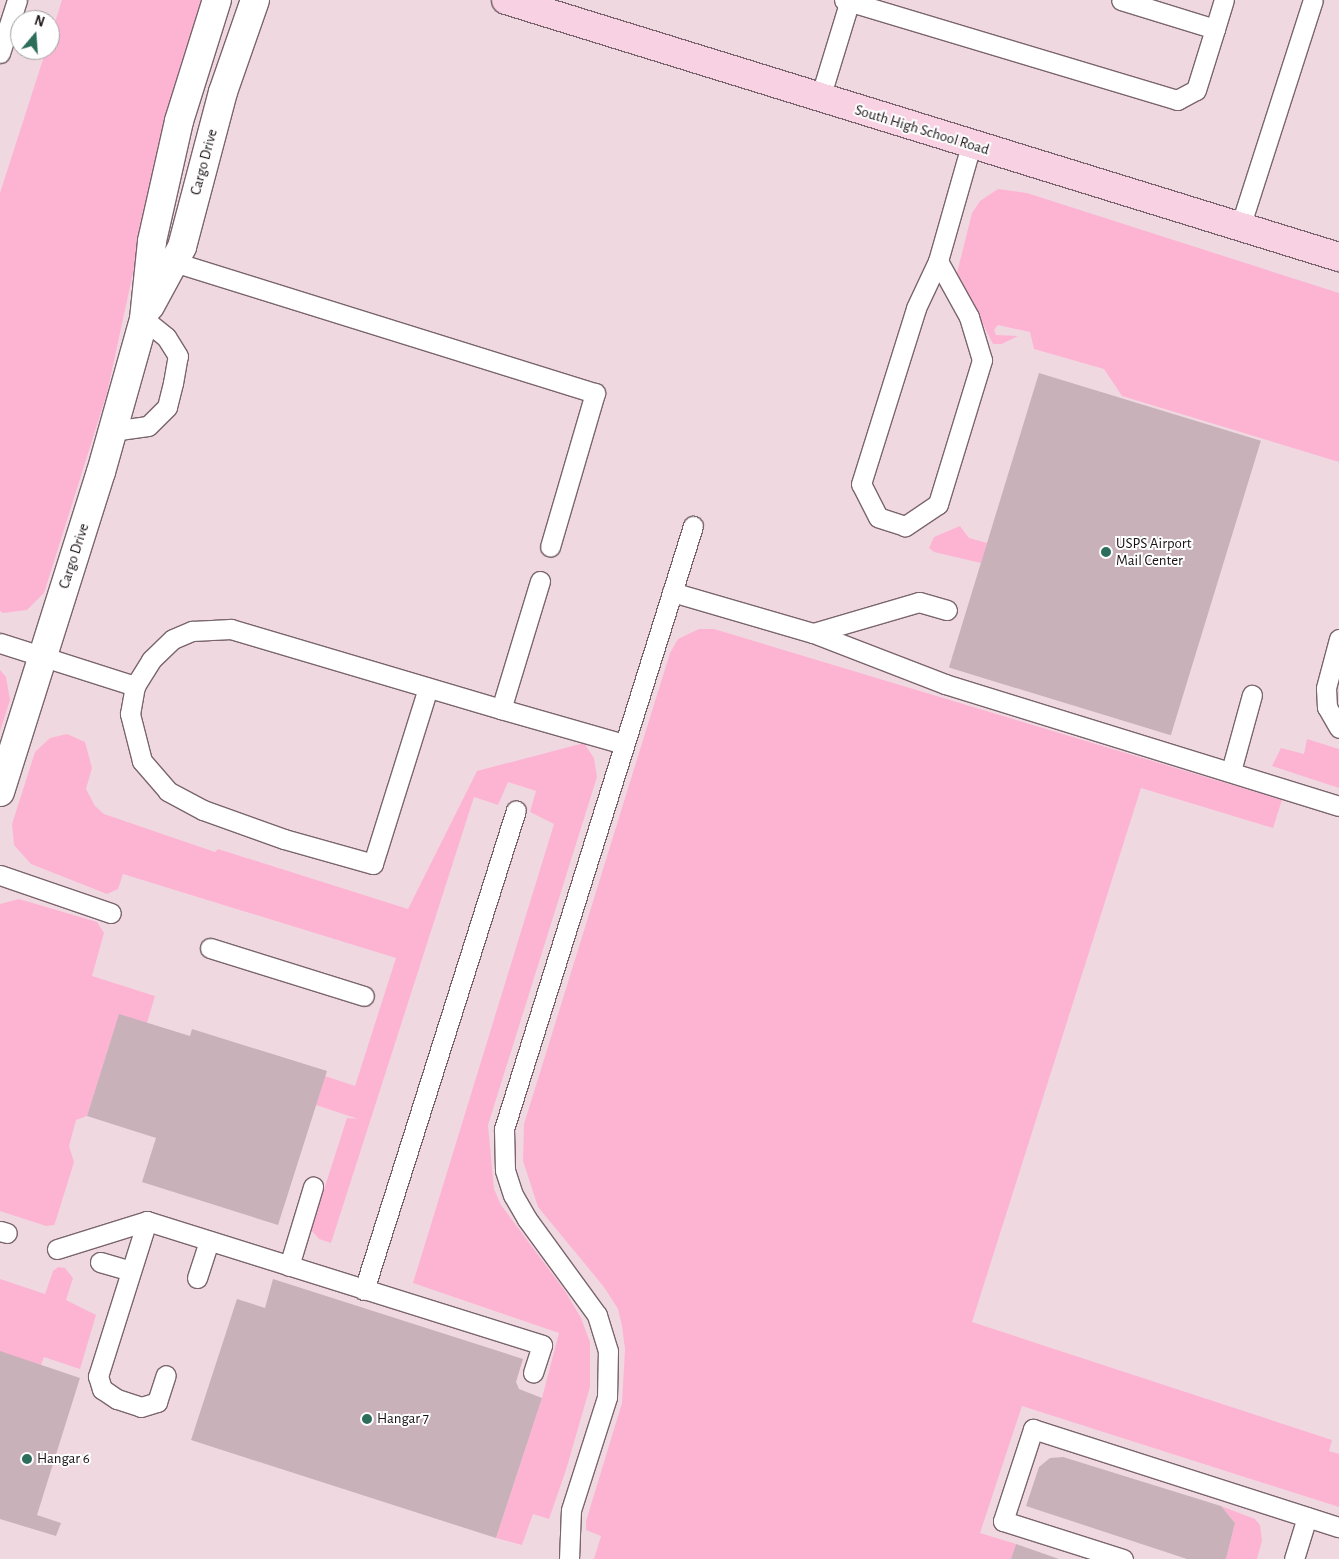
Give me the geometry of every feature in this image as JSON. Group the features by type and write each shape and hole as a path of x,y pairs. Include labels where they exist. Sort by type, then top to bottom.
{"street":[{"name":"Cargo Drive","path":"0,792 112,431 144,319 152,241 177,130 217,0"},
{"name":"Cargo Drive","path":"144,319 182,246 223,92 255,0"},
{"name":"South High School Road","path":"506,0 535,4 820,98 1339,257"}],"lane":[{"path":"2,43 17,0"},
{"path":"1122,0 1215,29"},
{"path":"820,98 847,1 1177,100 1196,90 1224,0"},
{"path":"1240,227 1313,0"},
{"path":"938,261 969,318 982,360 938,504 904,526 878,517 861,484 916,308 938,261 971,145"},
{"path":"174,262 595,393 550,546"},
{"path":"112,431 148,426 167,407 178,356 166,337 144,319"},
{"path":"569,1559 571,1510 606,1397 608,1351 596,1315 526,1219 514,1195 505,1170 504,1129 693,526"},
{"path":"501,709 540,581"},
{"path":"672,592 814,633 945,684 1339,806"},
{"path":"814,633 918,602 947,610"},
{"path":"428,688 373,864 284,839 212,813 168,791 142,761 130,714 134,686 151,660 174,639 192,632 231,629 624,744"},
{"path":"1339,639 1326,688 1327,707 1339,728"},
{"path":"0,643 134,686"},
{"path":"1231,771 1252,695"},
{"path":"364,1290 516,810"},
{"path":"0,876 111,913"},
{"path":"210,948 364,996"},
{"path":"289,1266 313,1187"},
{"path":"57,1248 146,1221 542,1345 533,1373"},
{"path":"146,1221 98,1376 102,1390 117,1400 141,1407 157,1402 166,1375"},
{"path":"197,1278 209,1241"},
{"path":"100,1262 131,1271"},
{"path":"1123,1559 1003,1520 1033,1429 1339,1527"},
{"path":"1294,1559 1307,1517"}],"shaded area":[{"path":"62,0 202,0 164,130 107,393 44,593 27,610 3,613 0,611 0,193 43,60 60,60 59,10"},
{"path":"998,189 1027,193 1339,293 1339,462 1122,396 1104,369 1034,349 1030,332 998,325 994,330 996,335 1018,336 1002,344 993,344 957,273 972,213 980,201"},
{"path":"960,526 969,538 987,543 981,563 934,552 929,548 934,537"},
{"path":"699,629 714,629 1282,800 1273,828 1141,788 972,1322 1332,1440 1329,1451 1339,1454 1339,1507 1022,1406 980,1533 1016,1544 1011,1559 594,1559 601,1536 586,1530 586,1521 622,1403 625,1349 622,1326 618,1309 604,1287 538,1207 523,1161 524,1124 670,653 678,639"},
{"path":"0,670 6,677 10,700 0,731"},
{"path":"67,734 85,742 92,768 86,789 95,806 104,814 215,852 218,849 408,909 477,771 584,743 594,758 597,777 488,1125 494,1189 501,1205 565,1291 581,1318 590,1342 590,1387 566,1470 549,1519 533,1514 522,1545 496,1538 542,1398 559,1333 413,1283 554,824 530,812 536,791 508,782 498,805 474,797 331,1243 319,1239 311,1230 347,1118 358,1119 316,1105 325,1076 355,1086 396,958 123,874 118,889 107,894 31,864 14,845 12,824 35,752 50,738"},
{"path":"1307,739 1339,749 1339,788 1272,766 1281,748 1304,754"},
{"path":"19,899 97,922 104,933 92,976 155,996 147,1023 119,1015 87,1116 76,1120 69,1146 74,1162 56,1220 54,1225 46,1226 0,1211 0,904"},
{"path":"58,1267 65,1268 73,1278 66,1300 96,1315 80,1369 44,1357 41,1365 0,1352 0,1279 45,1294 53,1271"},
{"path":"1221,1506 1255,1519 1260,1525 1262,1541 1257,1559 1226,1559 1235,1523"}],"building":[{"name":"USPS Airport Mail Center","path":"1039,373 1261,441 1171,735 949,668"},
{"path":"119,1014 190,1036 192,1029 327,1071 278,1225 142,1182 156,1138 87,1116"},
{"name":"Hangar 7","path":"273,1279 523,1359 516,1382 519,1389 542,1398 496,1538 191,1440 237,1299 265,1308"},
{"name":"Hangar 6","path":"0,1351 80,1378 37,1515 61,1523 56,1536 0,1519"},
{"path":"1063,1457 1221,1506 1235,1523 1226,1559 1187,1559 1026,1506 1039,1467 1050,1458"},
{"path":"1016,1544 1059,1559 1011,1559"}],"place":[{"name":"USPS Airport Mail Center","path":"1106,552"},
{"name":"Hangar 7","path":"367,1419"},
{"name":"Hangar 6","path":"27,1459"}]}
